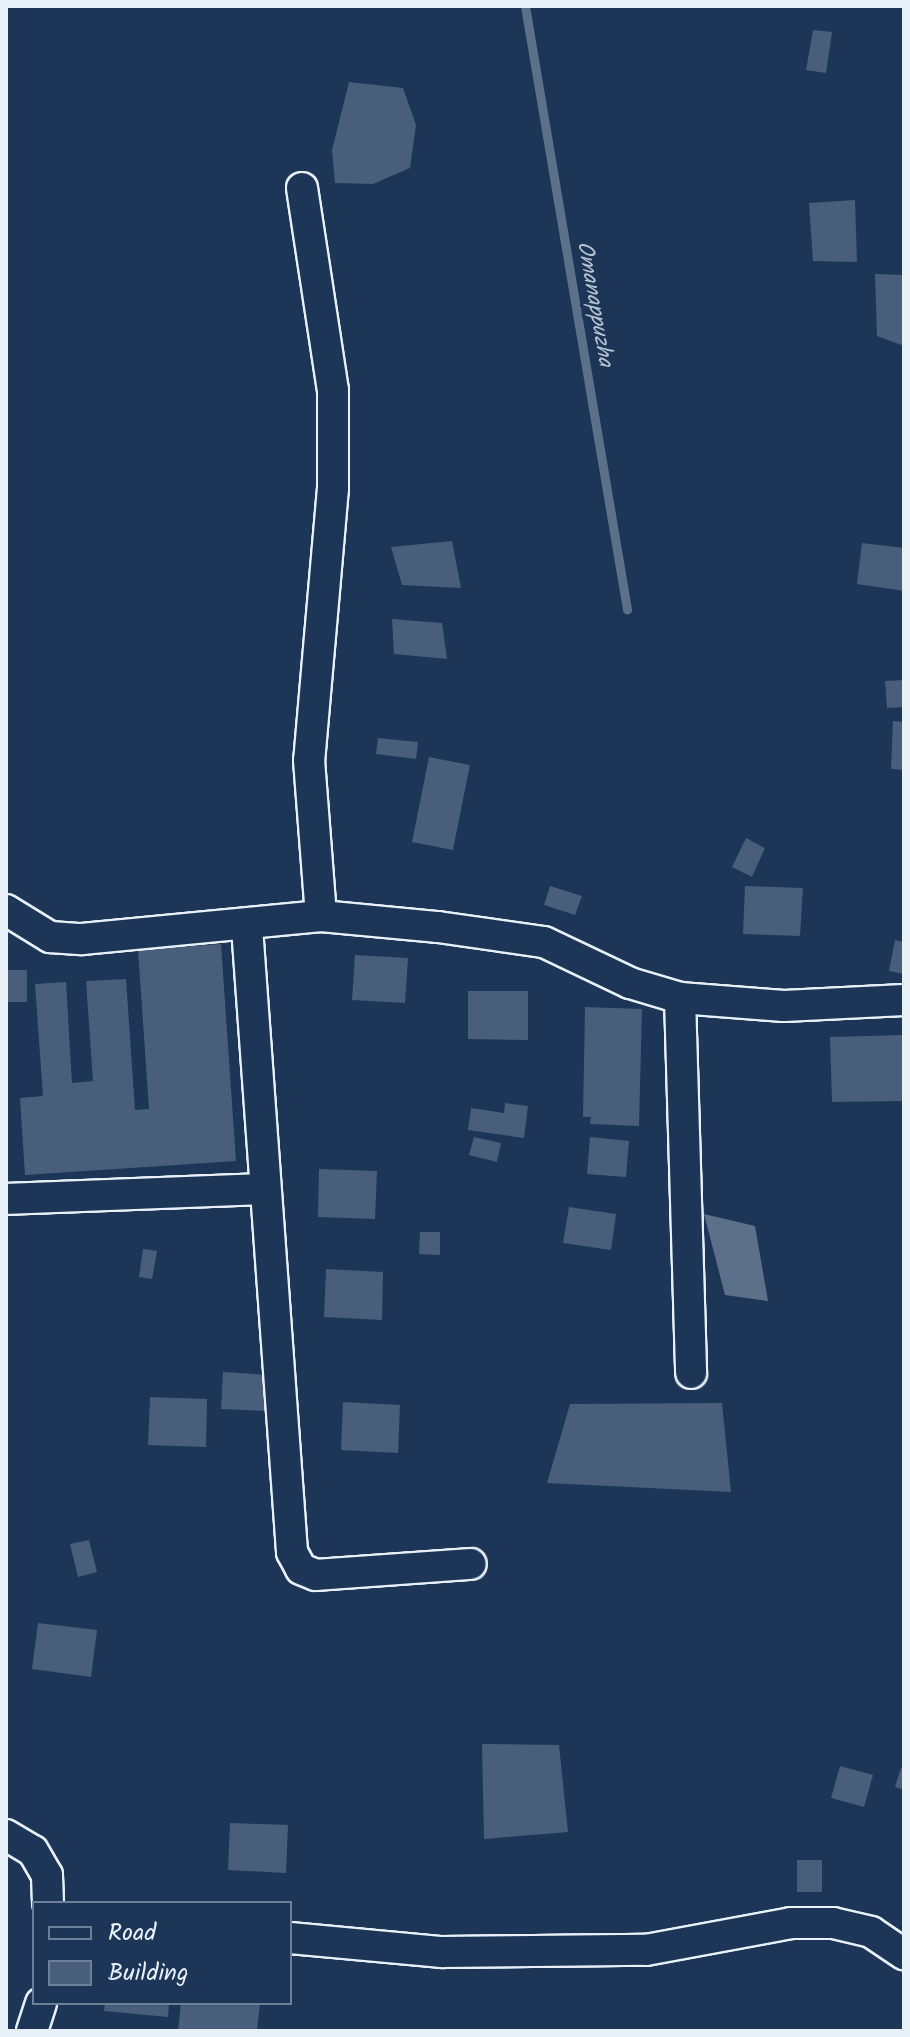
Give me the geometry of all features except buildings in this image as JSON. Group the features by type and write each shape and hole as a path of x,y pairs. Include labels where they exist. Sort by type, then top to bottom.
{"street":[{"path":"302,188 333,390 333,488 309,760 321,916"},
{"path":"6,910 50,937 247,927 321,916 544,942 630,983 680,998 784,1006 904,1000"},
{"path":"247,927 262,1189 292,1552 301,1569 316,1575 471,1564"},
{"path":"680,998 691,1373"},
{"path":"6,1199 262,1189"},
{"path":"6,1835 33,1851 47,1875 48,1901"},
{"path":"292,1938 442,1952 646,1950 791,1923 833,1923 871,1932 904,1954"},
{"path":"32,2031 40,2005"}],"water":[{"path":"704,1214 755,1226 768,1301 725,1295"}],"waterway":[{"name":"Omanappuzha","path":"525,6 627,609"}]}
